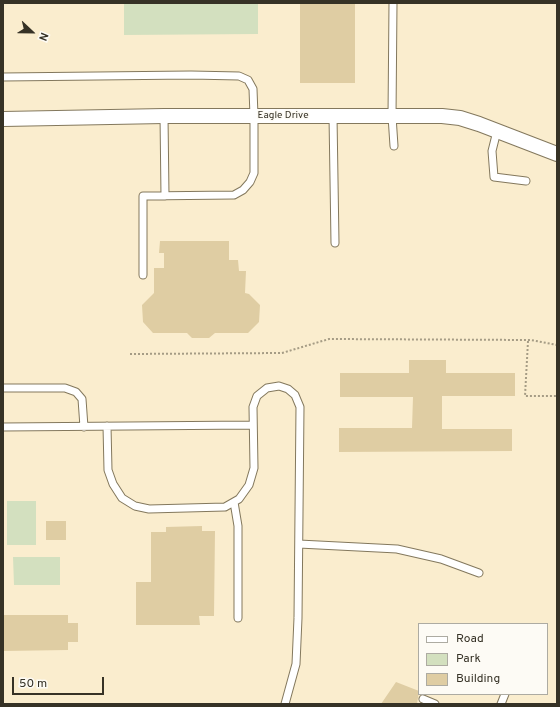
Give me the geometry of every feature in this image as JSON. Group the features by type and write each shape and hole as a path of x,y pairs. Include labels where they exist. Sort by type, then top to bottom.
{"street":[{"name":"Eagle Drive","path":"3,119 164,116 442,116 460,118 557,154"}],"lane":[{"path":"393,3 392,116 394,146"},
{"path":"3,77 192,75 239,76 248,80 253,89 254,173 243,190 234,195 142,196 143,275"},
{"path":"164,116 165,196"},
{"path":"333,116 335,243"},
{"path":"497,131 492,152 494,177 526,180"},
{"path":"107,426 108,470 112,484 122,498 135,506 149,509 225,507 239,499 248,485 254,468 253,407 257,396 267,388 279,386 288,389 295,395 300,407 298,618 296,664 285,704"},
{"path":"3,388 65,388 76,392 82,399 84,427"},
{"path":"3,427 253,425"},
{"path":"234,502 238,526 238,618"},
{"path":"299,544 397,548 441,559 479,573"},
{"path":"423,699 435,704"}],"path":[{"path":"130,354 282,353 329,339 528,340 557,345"},
{"path":"528,340 525,396 557,396"}],"green space":[{"path":"124,3 258,3 258,34 124,35"},
{"path":"7,501 36,501 36,545 7,545"},
{"path":"13,557 60,557 60,585 14,585"}],"building":[{"path":"300,3 355,3 355,83 300,83"},
{"path":"160,241 229,241 229,260 238,260 239,271 246,271 245,293 249,294 260,305 259,322 248,333 215,333 209,338 192,338 187,333 153,333 143,322 142,305 154,293 154,268 164,268 164,253 159,253"},
{"path":"409,360 446,360 446,373 515,373 515,396 442,396 442,429 512,429 512,451 339,452 339,428 412,428 413,397 340,397 340,373 409,373"},
{"path":"46,521 66,521 66,540 46,540"},
{"path":"202,526 202,531 215,531 214,616 199,616 200,625 136,625 136,582 151,582 151,532 166,532 166,527"},
{"path":"3,615 68,615 68,623 78,623 78,642 68,642 68,650 3,651"},
{"path":"396,682 418,691 417,704 381,704"}]}
